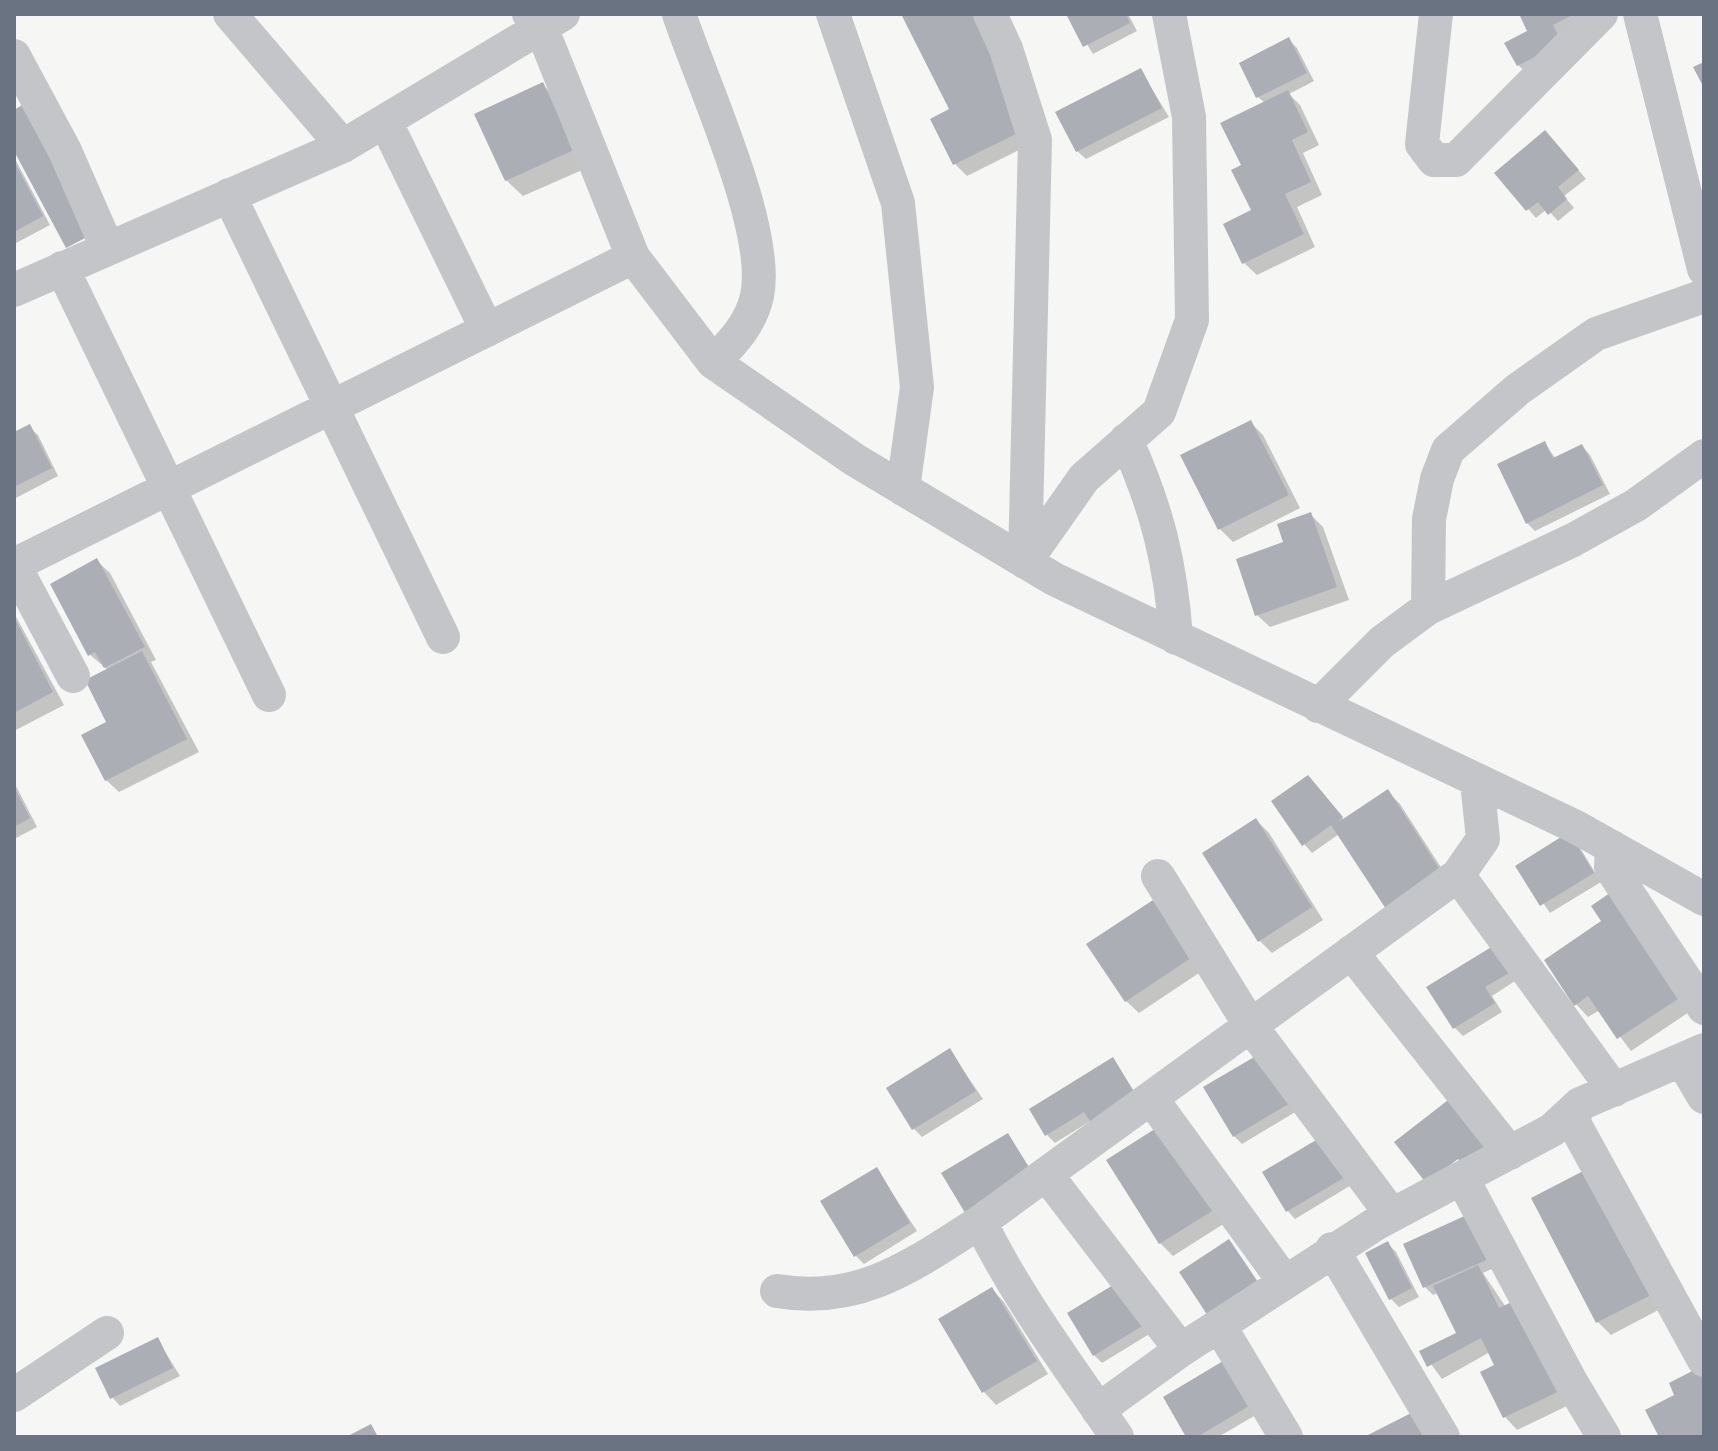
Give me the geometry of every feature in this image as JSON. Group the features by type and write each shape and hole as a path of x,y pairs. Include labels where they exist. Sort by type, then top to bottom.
{"street":[{"path":"230,14 343,146"},
{"path":"679,14 742,188 758,248 757,294 752,310 731,345 713,362"},
{"path":"833,14 898,203 917,387 903,489"},
{"path":"990,14 1035,140 1025,562"},
{"path":"1025,562 1084,478 1159,412 1192,320 1189,117 1169,14"},
{"path":"1436,14 1422,144 1434,160 1448,163 1456,160 1601,14"},
{"path":"1640,14 1704,269"},
{"path":"14,290 343,146 544,18 633,257 713,362 855,460 1025,562 1176,638 1612,847 1704,899"},
{"path":"14,56 65,151 107,247"},
{"path":"385,121 487,330"},
{"path":"229,195 443,637"},
{"path":"73,676 14,565 633,257"},
{"path":"62,268 269,695"},
{"path":"1428,608 1429,519 1437,479 1448,450 1517,390 1596,334 1704,296"},
{"path":"1126,440 1151,496 1172,578 1176,638"},
{"path":"1318,706 1382,642 1428,608 1573,540 1636,505 1704,456"},
{"path":"777,1291 817,1295 862,1289 918,1262 980,1222 1458,875 1483,839 1477,782"},
{"path":"1612,847 1611,868 1704,1008"},
{"path":"1458,875 1614,1090"},
{"path":"1158,876 1250,1025 1392,1215"},
{"path":"1351,952 1510,1153"},
{"path":"980,1222 1026,1305 1108,1423 1181,1350 1332,1249 1552,1130 1580,1104 1693,1055 1704,1097"},
{"path":"1151,1098 1284,1281"},
{"path":"1574,1112 1575,1125 1704,1360"},
{"path":"1046,1174 1181,1350"},
{"path":"1462,1178 1571,1382 1604,1437"},
{"path":"1332,1249 1443,1437"},
{"path":"1219,1325 1286,1437"},
{"path":"14,1395 107,1333"}],"building":[{"path":"901,14 973,14 1030,127 953,165 930,119 949,109"},
{"path":"1066,14 1126,14 1130,23 1083,47"},
{"path":"1519,14 1574,14 1553,25 1562,43 1517,66 1504,43 1527,31"},
{"path":"1289,37 1307,73 1256,98 1239,63"},
{"path":"1704,62 1704,88 1693,67"},
{"path":"1141,68 1162,108 1076,152 1055,112"},
{"path":"543,82 574,150 505,181 474,114"},
{"path":"1288,90 1308,132 1292,140 1311,182 1285,194 1304,234 1242,264 1223,224 1251,210 1231,170 1241,165 1220,123"},
{"path":"22,105 91,235 66,248 14,151 14,110"},
{"path":"1545,130 1579,170 1558,187 1567,199 1548,215 1538,202 1526,211 1494,173"},
{"path":"14,161 43,216 14,232"},
{"path":"1251,420 1289,495 1218,530 1180,455"},
{"path":"30,424 52,468 14,487 14,432"},
{"path":"1545,441 1553,458 1582,444 1603,485 1526,524 1497,464"},
{"path":"1311,512 1337,587 1255,616 1236,559 1283,542 1277,524"},
{"path":"97,558 145,647 104,668 95,652 88,656 50,584"},
{"path":"14,617 53,692 14,713"},
{"path":"142,651 187,739 105,781 81,735 106,722 85,680"},
{"path":"1308,775 1343,817 1337,823 1388,789 1442,873 1386,909 1331,825 1302,846 1271,801"},
{"path":"14,787 30,818 14,827"},
{"path":"1256,818 1312,907 1258,942 1202,853"},
{"path":"1569,832 1594,873 1540,906 1515,866"},
{"path":"1617,888 1687,993 1617,1039 1588,996 1574,1006 1544,960 1601,921 1591,906"},
{"path":"1153,900 1191,958 1125,1002 1086,944"},
{"path":"1493,946 1509,973 1485,987 1495,1003 1453,1029 1426,987"},
{"path":"950,1048 976,1091 912,1130 886,1088"},
{"path":"1261,1053 1290,1103 1233,1137 1203,1087"},
{"path":"1113,1057 1139,1100 1094,1127 1084,1112 1045,1136 1029,1109"},
{"path":"1452,1097 1493,1150 1468,1170 1458,1159 1426,1183 1394,1142"},
{"path":"1161,1125 1214,1210 1159,1244 1106,1160"},
{"path":"1008,1133 1034,1176 967,1216 941,1173"},
{"path":"1323,1136 1347,1176 1286,1212 1262,1172"},
{"path":"877,1167 910,1223 854,1257 820,1201"},
{"path":"1589,1168 1655,1293 1596,1323 1531,1198"},
{"path":"1471,1213 1491,1258 1423,1288 1403,1244"},
{"path":"1229,1239 1260,1285 1210,1319 1179,1272"},
{"path":"1388,1241 1412,1288 1389,1300 1365,1253"},
{"path":"1478,1265 1499,1308 1516,1300 1560,1391 1503,1418 1480,1372 1494,1365 1481,1338 1427,1367 1419,1351 1456,1333 1433,1286"},
{"path":"1118,1282 1144,1325 1093,1356 1067,1313"},
{"path":"992,1287 1037,1361 982,1393 938,1319"},
{"path":"158,1337 173,1368 110,1399 95,1368"},
{"path":"1223,1361 1249,1406 1197,1437 1186,1437 1163,1397"},
{"path":"1700,1367 1704,1375 1704,1437 1659,1437 1645,1410 1674,1395 1669,1383"},
{"path":"1419,1409 1433,1437 1364,1437"},
{"path":"371,1424 378,1437 346,1437"}]}
